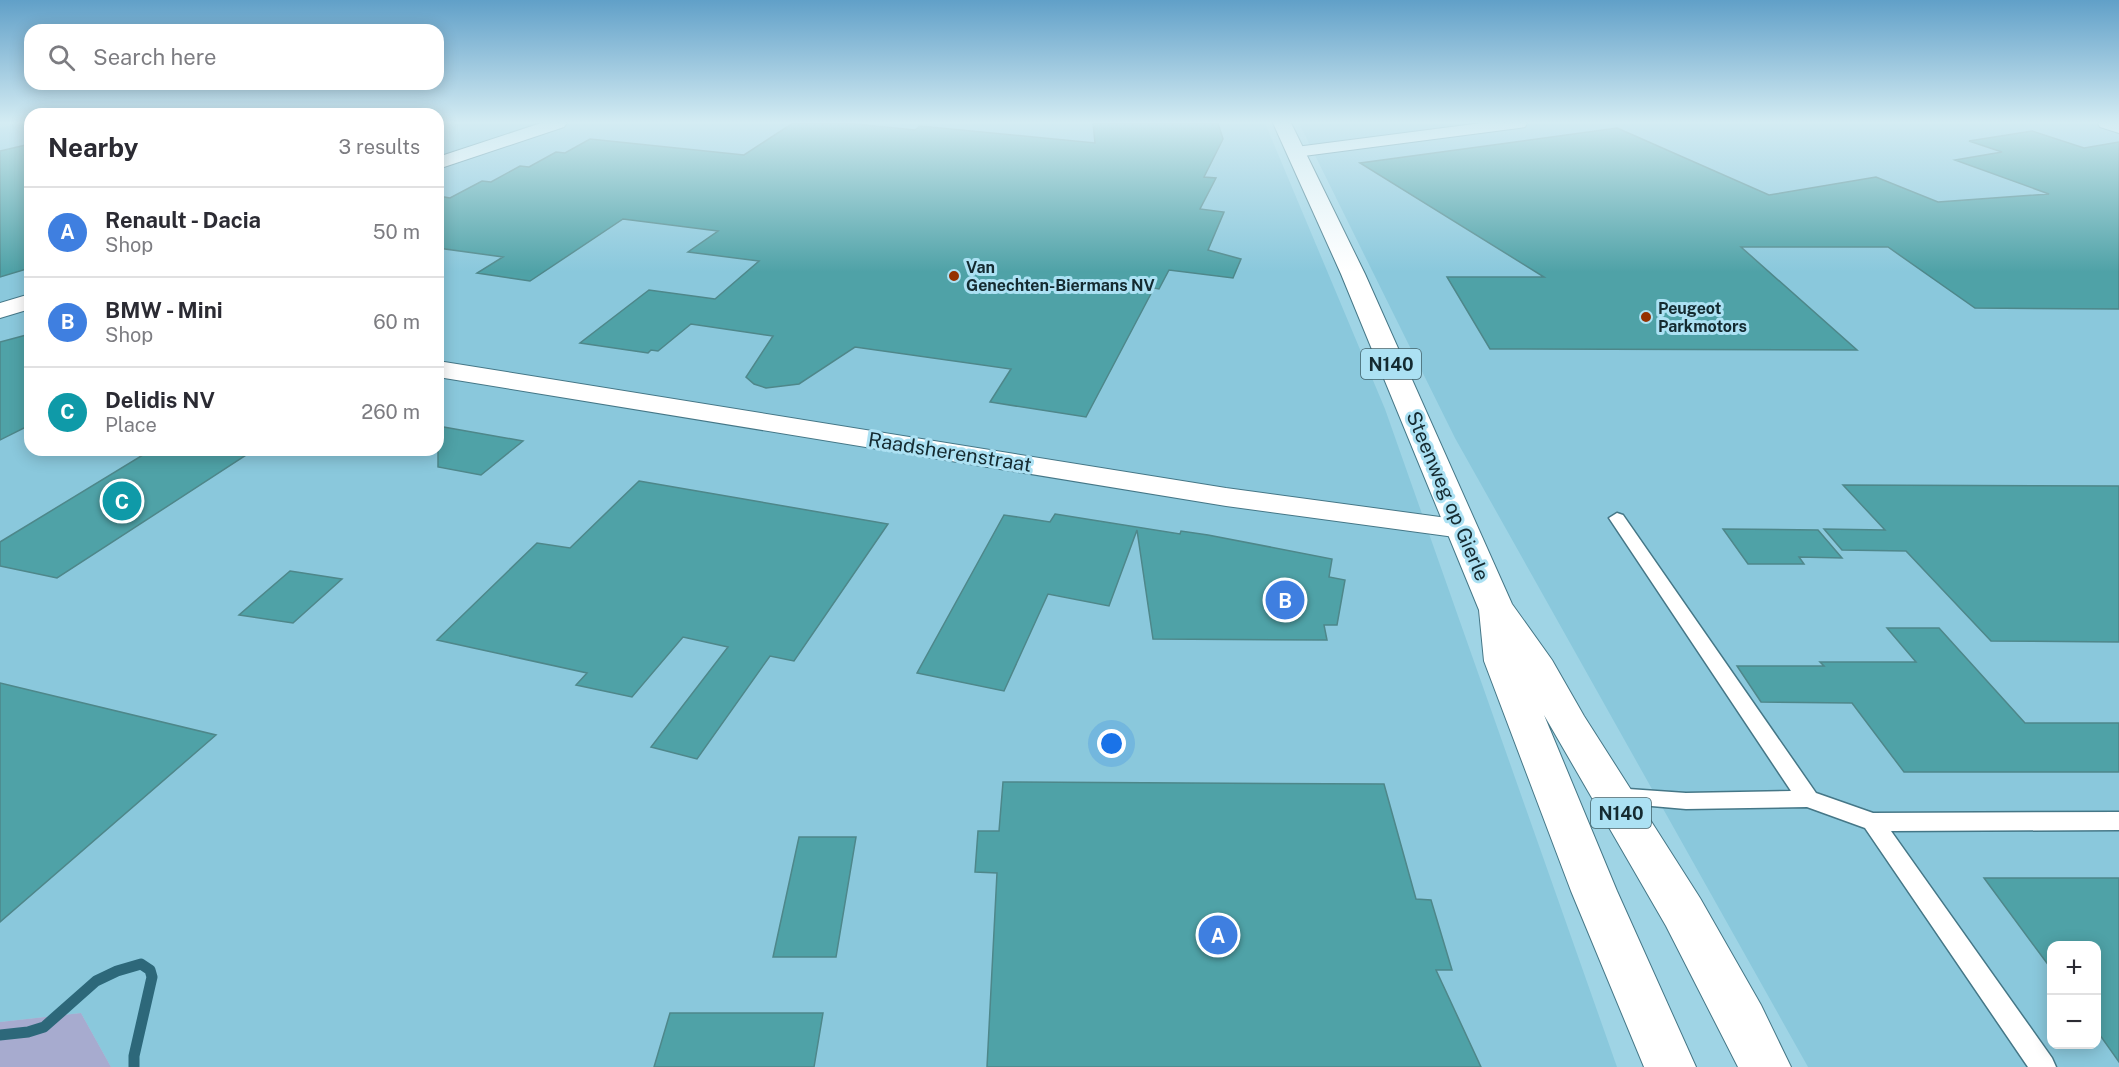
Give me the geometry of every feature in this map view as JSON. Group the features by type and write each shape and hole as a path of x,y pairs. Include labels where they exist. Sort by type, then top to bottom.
{"main road":[{"name":"Steenweg op Gierle","path":"1306,173 1353,274 1495,607 1539,669 1610,796 1683,912 1765,1067"},
{"path":"0,311 24,304"},
{"name":"Steenweg op Gierle","path":"1495,607 1503,661 1530,732 1594,891 1670,1067"}],"street":[{"name":"Raadsherenstraat","path":"444,370 1226,497 1462,529"}],"lane":[{"path":"1617,518 1808,799"},
{"path":"1610,796 1686,801 1808,799 1873,822 2119,821"},
{"path":"1873,822 2043,1067"}],"shaded area":[{"path":"0,173 24,173 24,456 444,456 444,173 1286,173 1385,409 1617,1067 111,1067 81,1013 0,1022"},
{"path":"1324,173 2119,173 2119,1067 1808,1067 1455,438"},
{"path":"81,1013 111,1067 0,1067 0,1022"}],"building":[{"path":"0,173 24,173 24,270 0,277"},
{"name":"Van Genechten-Biermans NV","path":"508,173 1206,173 1204,177 1216,178 1200,209 1224,212 1208,250 1241,259 1233,278 1169,270 1159,289 1154,288 1086,417 990,402 1011,369 855,347 799,384 766,388 754,384 746,377 773,336 691,324 658,351 651,350 648,353 580,343 649,290 715,299 759,261 688,252 718,231 623,219 530,281 477,273 503,257 444,249 444,197 450,198 482,181 491,182"},
{"path":"1376,173 1719,173 1769,195 1876,177 1938,202 2049,194 1990,173 2119,173 2119,309 1975,308 1888,247 1741,247 1857,350 1490,349 1447,277 1544,277"},
{"path":"24,336 24,428 0,440 0,342"},
{"path":"444,427 523,441 481,475 438,467 438,456 444,456"},
{"path":"141,456 245,456 57,578 0,566 0,542"},
{"path":"639,481 888,524 794,661 770,656 697,759 651,747 728,647 683,637 632,697 576,685 587,673 437,640 537,543 570,548"},
{"path":"1843,485 2119,486 2119,642 1991,641 1906,551 1842,550 1824,529 1885,530"},
{"path":"1055,514 1180,534 1181,531 1208,535 1332,559 1329,577 1345,580 1337,625 1324,625 1327,640 1153,639 1137,530 1109,606 1048,594 1004,691 917,673 1004,515 1050,522"},
{"path":"1723,529 1818,530 1842,558 1799,557 1804,564 1748,564"},
{"path":"290,571 342,579 293,623 239,615"},
{"path":"1887,628 1939,628 2025,723 2119,723 2119,772 1904,772 1852,703 1761,702 1737,666 1824,666 1820,662 1916,662"},
{"path":"0,683 216,735 0,922"},
{"path":"1003,782 1384,784 1416,899 1431,900 1452,970 1436,970 1481,1067 987,1067 997,873 975,872 978,831 999,831"},
{"path":"799,837 856,837 836,957 773,957"},
{"path":"1984,878 2119,878 2119,1062 2101,1037 2101,941 2047,941 2047,963"},
{"path":"670,1013 823,1013 814,1067 654,1067"}],"waterway":[{"path":"0,1035 28,1032 44,1027 96,981 117,971 141,964 150,970 152,977 134,1056 134,1067"}],"place":[{"name":"Van Genechten-Biermans NV","path":"954,276"},
{"name":"Peugeot Parkmotors","path":"1646,317"},
{"name":"Delidis NV","path":"122,501"},
{"name":"BMW - Mini","path":"1285,600"},
{"name":"Renault - Dacia","path":"1218,935"}]}
